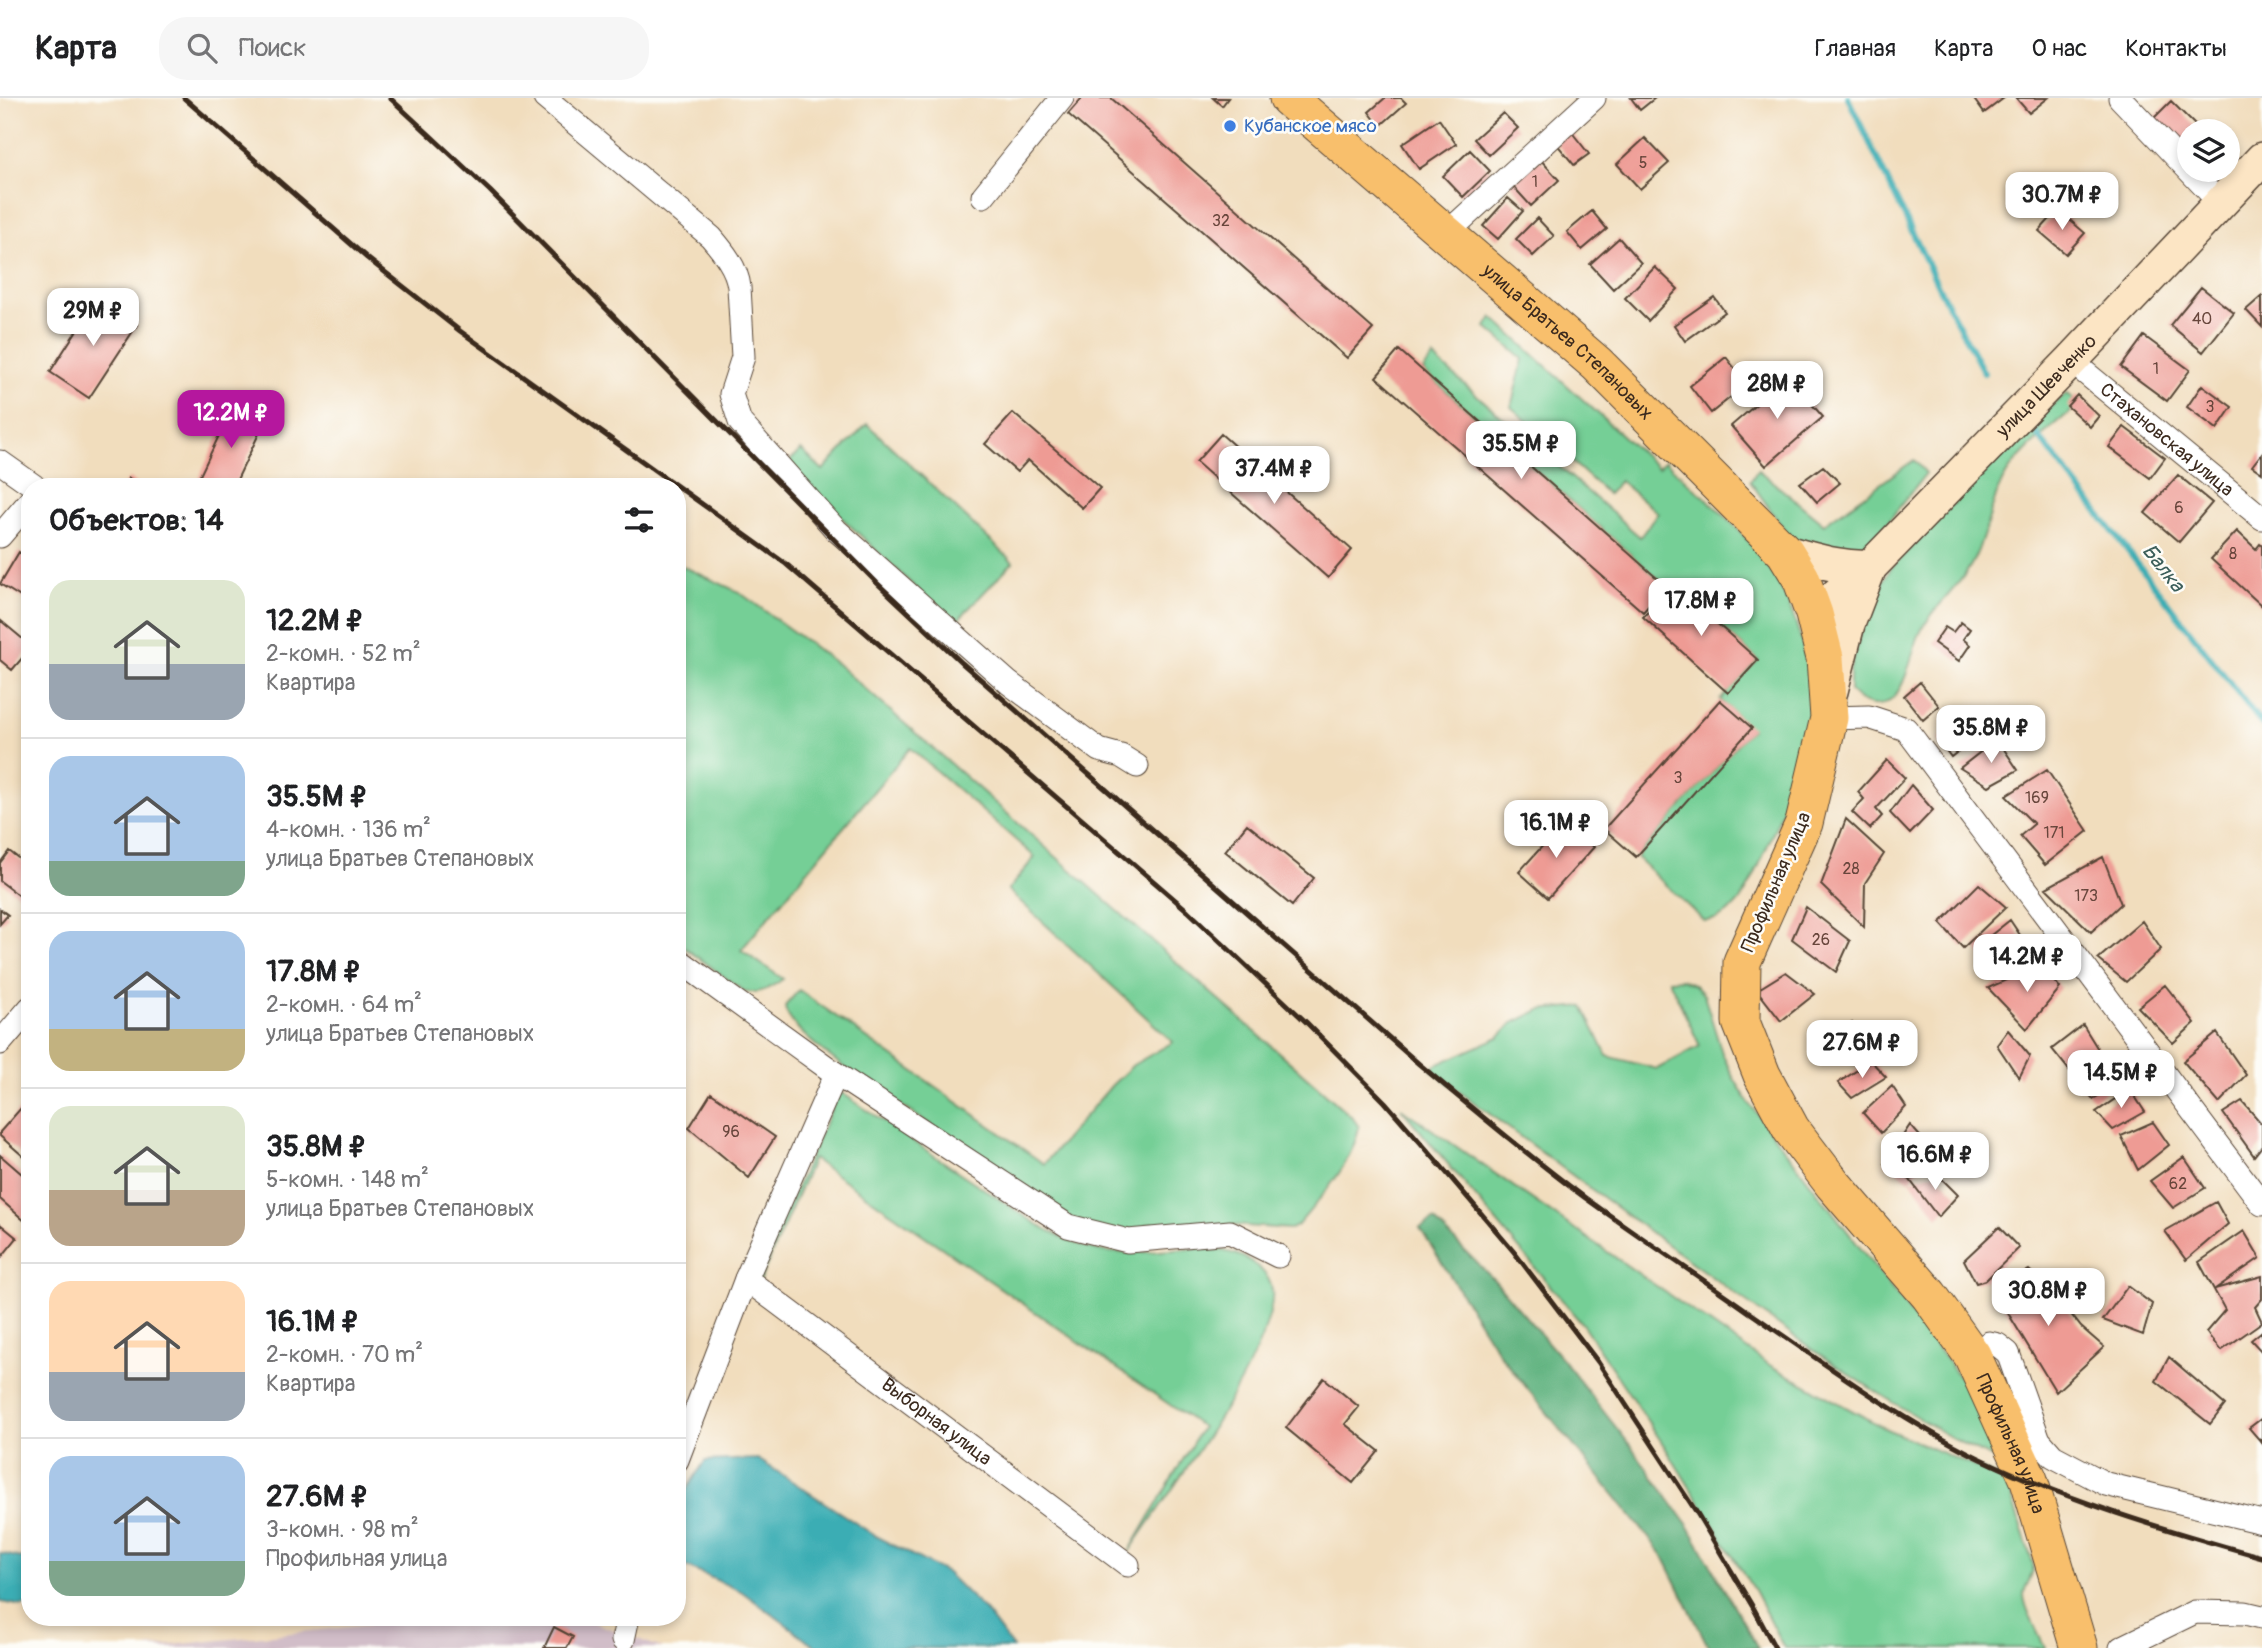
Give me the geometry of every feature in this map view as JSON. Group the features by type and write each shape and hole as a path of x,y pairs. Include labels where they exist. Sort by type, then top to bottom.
{"main road":[{"name":"улица Братьев Степановых","path":"1289,98 1597,364 1785,552 1801,578 1814,614"},
{"name":"улица Шевченко","path":"1814,614 1870,567 2071,362 2262,159"},
{"path":"1785,552 1853,568 1870,567"},
{"name":"улица Шевченко","path":"1828,712 1844,638 1870,567"},
{"name":"Профильная улица","path":"1814,614 1825,658 1828,712 1804,823 1742,962 1741,1022 1762,1075 1791,1129 1833,1184 1929,1295 1972,1355 2029,1480 2079,1648"}],"street":[{"path":"545,98 711,237 727,258 737,276 739,286 743,357 731,394 740,422 836,530 1009,683 1102,752 1121,756 1137,766"},
{"path":"984,196 1062,98"},
{"path":"1446,234 1594,98"},
{"path":"2120,98 2220,203"},
{"name":"Стахановская улица","path":"2071,362 2262,517"},
{"path":"0,462 23,478"},
{"path":"0,536 21,511"},
{"path":"1828,712 1868,717 1906,729 2262,1204"},
{"path":"686,966 836,1074 1068,1226 1128,1241 1230,1231 1278,1256"},
{"path":"0,1043 21,1018"},
{"path":"686,1436 746,1279 836,1074"},
{"name":"Выборная улица","path":"746,1279 1128,1565"},
{"path":"1972,1355 1989,1343 1998,1345 2008,1353 2039,1440 2053,1456 2067,1465 2106,1484 2262,1522"},
{"path":"2121,1648 2195,1612 2245,1613 2262,1617"}],"shaded area":[{"path":"358,1626 603,1626 662,1648 144,1648"}],"green space":[{"path":"1492,317 1658,468 1665,461 1724,515 1769,567 1790,608 1804,652 1808,675 1808,734 1792,785 1750,884 1736,905 1716,919 1704,921 1636,857 1751,729 1720,700 1758,660 1673,584 1666,586 1423,371 1433,357 1640,537 1658,513 1620,481 1608,494 1511,407 1523,359 1486,327"},
{"path":"2067,393 2079,404 2028,448 2004,478 1972,563 1921,631 1897,693 1880,705 1859,699 1850,691 1850,670 1868,605 1891,568 2020,432"},
{"path":"867,424 1013,562 954,624 786,465 801,450 823,470"},
{"path":"1914,460 1926,473 1870,545 1860,552 1849,554 1791,539 1750,481 1758,470 1824,524"},
{"path":"686,568 739,592 837,664 1352,1117 1359,1127 1343,1167 1297,1226 1291,1229 1230,1225 1137,1237 1084,1227 848,1070 810,1041 787,1014 785,1006 799,990 1044,1164 1112,1085 1133,1065 1173,1042 1008,890 1035,857 910,748 741,950 783,979 765,990 745,992 686,949"},
{"path":"1682,979 1694,984 1704,995 1722,1053 1749,1103 1967,1387 2001,1461 1944,1434 1827,1359 1432,1071 1434,1066 1499,1037 1513,1023 1540,1010 1583,1006 1607,1056 1657,1069 1700,1046 1669,980"},
{"path":"842,1093 1024,1215 1075,1243 1108,1252 1185,1249 1223,1251 1251,1262 1261,1269 1268,1279 1272,1290 1269,1315 1239,1384 1216,1423 1129,1552 1202,1427 813,1159 758,1285 755,1280 838,1094"},
{"path":"1401,1108 1771,1366 1884,1428 1997,1476 2008,1487 2033,1564 2024,1595 2029,1614 2045,1648 1784,1648 1755,1592 1663,1444 1583,1325"},
{"path":"1434,1220 1495,1281 1562,1359 1630,1445 1688,1525 1758,1648 1709,1648 1662,1554 1500,1355 1420,1228"}],"water":[{"path":"758,1459 877,1537 947,1573 986,1612 1013,1648 818,1648 741,1591 686,1567 686,1490 705,1461"},
{"path":"0,1553 21,1558 21,1606 0,1602"}],"building":[{"path":"1082,98 1111,98 1373,329 1347,358 1068,114"},
{"path":"1213,98 1228,98 1222,106"},
{"path":"1385,98 1401,98 1406,103 1380,126 1369,112"},
{"path":"1631,98 1655,98 1640,110"},
{"path":"1973,98 2004,98 1984,113"},
{"path":"2016,98 2048,98 2029,113"},
{"path":"2171,101 2189,119 2177,119 2177,143 2153,119"},
{"path":"1503,113 1518,128 1489,155 1474,139"},
{"path":"1439,119 1456,144 1419,169 1402,144"},
{"path":"1570,130 1589,154 1574,165 1555,142"},
{"path":"1645,138 1669,163 1640,189 1617,164"},
{"path":"1470,150 1490,171 1463,197 1443,176"},
{"path":"1539,158 1559,180 1531,206 1511,184"},
{"path":"1508,198 1523,211 1498,239 1483,226"},
{"path":"2058,210 2085,233 2066,254 2039,231"},
{"path":"1592,211 1607,229 1582,250 1567,232"},
{"path":"1537,218 1554,236 1533,256 1516,239"},
{"path":"1619,238 1641,263 1613,289 1590,264"},
{"path":"1655,267 1678,289 1648,321 1625,298"},
{"path":"2201,287 2234,313 2203,352 2170,325"},
{"path":"2262,296 2262,327 2246,310"},
{"path":"1714,297 1725,312 1685,341 1674,325"},
{"path":"97,299 137,325 89,398 50,372"},
{"path":"2144,336 2190,370 2167,401 2121,367"},
{"path":"1399,350 1666,586 1643,612 1376,377"},
{"path":"1726,357 1747,384 1711,413 1690,386"},
{"path":"1788,377 1823,417 1766,466 1731,426"},
{"path":"2202,385 2232,407 2217,429 2187,407"},
{"path":"2077,395 2099,416 2090,427 2067,406"},
{"path":"233,406 265,421 238,478 199,478"},
{"path":"1013,413 1100,488 1082,508 1028,460 1017,472 985,444"},
{"path":"2124,427 2165,458 2150,478 2109,447"},
{"path":"1221,434 1352,550 1328,578 1196,462"},
{"path":"2262,453 2262,473 2252,466"},
{"path":"1823,466 1840,483 1817,502 1800,483"},
{"path":"2178,475 2212,503 2179,542 2145,513"},
{"path":"2237,531 2256,549 2260,544 2262,546 2262,606 2211,559"},
{"path":"19,552 21,553 21,597 0,584"},
{"path":"1673,584 1758,660 1728,693 1643,617"},
{"path":"0,620 21,638 21,660 12,670 0,660"},
{"path":"1961,622 1970,629 1963,639 1970,645 1959,661 1934,643 1945,627 1953,632"},
{"path":"1920,682 1939,706 1923,720 1904,696"},
{"path":"1720,700 1752,728 1636,857 1604,829"},
{"path":"1963,719 1976,737 1951,757 1938,740"},
{"path":"1997,739 2018,770 1989,786 1960,768"},
{"path":"1887,760 1905,778 1876,809 1882,816 1870,829 1852,812 1864,799 1858,792"},
{"path":"2047,770 2088,831 2045,865 2020,836 2034,824 2006,796"},
{"path":"1911,785 1933,810 1910,834 1890,813"},
{"path":"1846,819 1884,854 1865,883 1864,927 1821,885"},
{"path":"1565,821 1594,847 1548,898 1519,872"},
{"path":"1247,824 1314,878 1292,906 1225,851"},
{"path":"9,851 21,860 21,897 0,881 0,863"},
{"path":"2103,857 2121,904 2091,932 2046,888"},
{"path":"1979,884 2006,907 1963,948 1940,923"},
{"path":"1806,907 1850,941 1836,972 1792,939"},
{"path":"0,909 8,915 0,924"},
{"path":"2010,920 2030,950 1992,973 1976,947"},
{"path":"2142,921 2161,949 2126,982 2098,959"},
{"path":"2042,964 2060,988 2027,1029 1988,988"},
{"path":"1786,972 1815,994 1781,1021 1757,990"},
{"path":"2165,985 2195,1023 2173,1043 2138,1007"},
{"path":"1852,1023 1865,1042 1840,1062 1830,1041"},
{"path":"2083,1025 2101,1054 2073,1075 2052,1049"},
{"path":"2008,1030 2030,1056 2019,1078 1997,1045"},
{"path":"2217,1033 2246,1075 2219,1103 2183,1061"},
{"path":"2111,1056 2130,1077 2093,1099 2073,1075"},
{"path":"1871,1061 1886,1077 1852,1098 1838,1083"},
{"path":"1892,1086 1906,1107 1881,1133 1863,1113"},
{"path":"2130,1089 2145,1112 2113,1130 2096,1112"},
{"path":"711,1093 775,1137 749,1178 689,1128"},
{"path":"2242,1101 2262,1124 2262,1146 2254,1156 2223,1113"},
{"path":"21,1108 21,1154 0,1136 0,1132"},
{"path":"2153,1122 2169,1145 2138,1170 2121,1136"},
{"path":"1910,1125 1934,1152 1910,1180 1885,1163"},
{"path":"0,1155 21,1173 21,1218 0,1199"},
{"path":"2184,1157 2205,1188 2173,1208 2150,1181"},
{"path":"1935,1172 1958,1195 1938,1217 1910,1180"},
{"path":"2216,1202 2228,1224 2186,1260 2165,1231"},
{"path":"0,1224 17,1238 0,1259"},
{"path":"1999,1227 2019,1248 1986,1280 1976,1283 1964,1260"},
{"path":"2244,1231 2260,1258 2215,1289 2262,1276 2262,1299 2255,1307 2262,1322 2221,1351 2206,1332 2225,1310 2199,1262"},
{"path":"2029,1270 2052,1290 2081,1327 2104,1347 2056,1392 1994,1290"},
{"path":"2128,1286 2152,1304 2143,1335 2103,1320"},
{"path":"2262,1331 2262,1352 2251,1340"},
{"path":"2169,1357 2225,1405 2210,1424 2156,1381"},
{"path":"1324,1378 1359,1407 1345,1424 1379,1451 1353,1483 1286,1428"},
{"path":"2262,1418 2262,1443 2249,1428"},
{"path":"554,1627 573,1637 567,1648 544,1648"}],"waterway":[{"name":"Балка","path":"1848,98 1938,286 1984,373"},
{"name":"Балка","path":"2037,434 2262,724"}],"railway":[{"path":"184,98 367,258 460,331 666,478"},
{"path":"390,98 490,191 877,583 962,663 1419,1064 1542,1165 1604,1212 1833,1370 1947,1441 2011,1473 2082,1501 2262,1557"},
{"path":"686,493 786,564 1188,911 1306,1022 1385,1102 1514,1252 1598,1362 1697,1513 1775,1648"}],"place":[{"name":"Кубанское мясо","path":"1230,126"}]}
